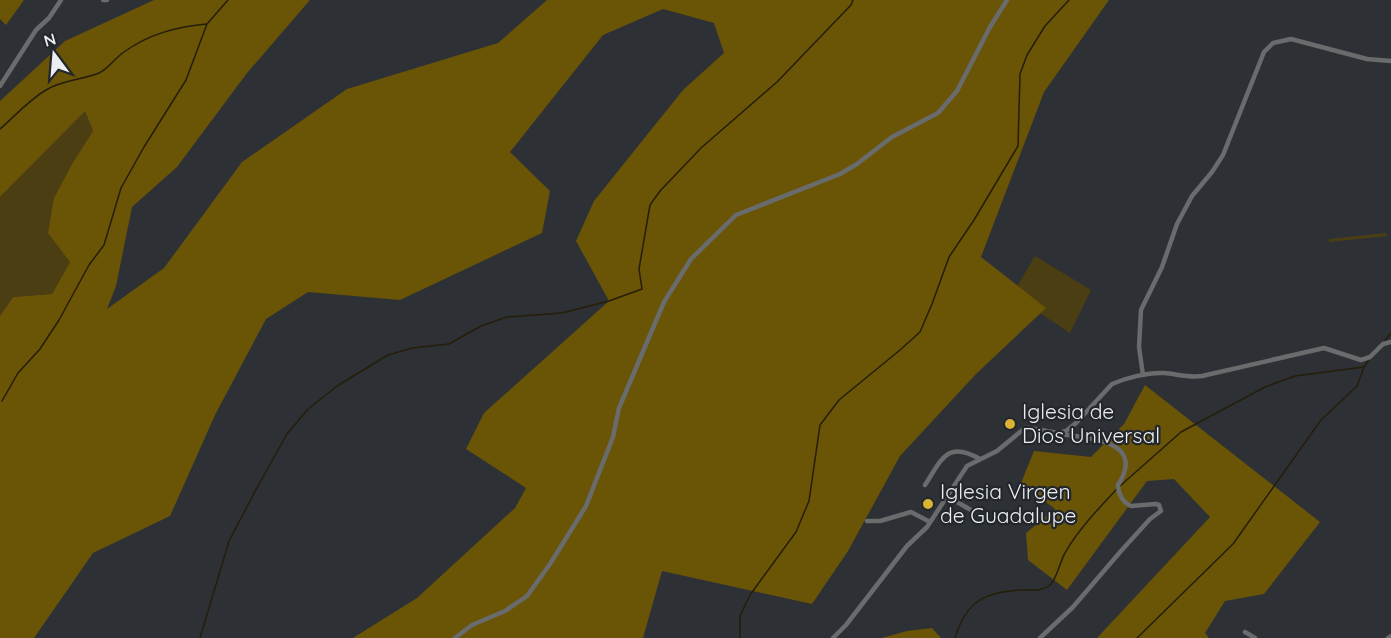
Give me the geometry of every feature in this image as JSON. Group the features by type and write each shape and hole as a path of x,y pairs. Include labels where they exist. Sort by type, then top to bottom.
{"street":[{"path":"0,86 36,30 49,18 61,0"},
{"path":"455,638 472,625 505,611 527,596 550,564 586,506 613,437 619,408 664,302 691,259 736,215 840,174 892,137 938,113 957,91 990,27 1007,0"},
{"path":"1143,375 1139,347 1141,310 1162,267 1187,205 1196,189 1212,172 1223,155 1264,52 1273,43 1290,39 1366,58 1391,61"},
{"path":"1058,433 1071,428 1112,384 1143,375 1163,373 1202,376 1324,348 1361,360 1370,357 1383,344 1391,342"},
{"path":"833,638 846,625 907,546 930,522 965,468 997,451 1025,428 1030,428 1102,441 1119,448 1125,454 1126,459 1124,476 1118,484 1124,501 1131,506 1156,504 1159,505 1161,511 1150,519 1073,607 1040,638"},
{"path":"925,484 942,458 948,453 960,450 980,459"},
{"path":"948,497 971,510"},
{"path":"867,520 880,520 911,512 930,522"},
{"path":"1245,632 1255,638"}],"shaded area":[{"path":"0,0 24,0 6,25 0,19"},
{"path":"154,0 310,0 247,73 177,167 132,207 116,286 107,309 164,268 242,162 347,89 498,43 547,0 1109,0 1044,92 981,257 1046,308 976,374 900,456 848,551 812,604 662,571 643,638 353,638 417,598 515,508 526,488 466,449 484,413 609,301 576,241 594,201 683,90 724,53 714,23 663,9 603,35 510,152 550,191 542,233 400,300 308,292 266,319 215,415 170,516 93,553 34,638 0,638 0,316 13,297 52,294 70,262 48,233 54,198 93,131 85,111 0,197 0,101 65,41"},
{"path":"85,110 93,131 54,198 70,262 52,294 13,297 0,316 0,197"},
{"path":"1386,233 1387,236 1329,242 1329,239"},
{"path":"1035,256 1091,290 1070,333 1012,295"},
{"path":"1145,385 1320,522 1264,594 1225,601 1205,633 1209,638 1097,638 1210,517 1174,479 1147,481 1067,590 1028,560 1026,533 1055,509 1021,483 1034,451 1091,457 1124,424"},
{"path":"932,628 941,638 882,638 907,631"}],"waterway":[{"path":"2,401 18,373 40,349 59,320 89,265 104,245 121,188 186,80 207,24 228,0"},
{"path":"200,638 229,541 287,434 308,409 337,386 388,355 412,348 449,344 481,326 507,317 562,313 609,301 642,289 639,269 650,205 660,191 701,148 777,82 851,5 853,0"},
{"path":"740,638 740,616 750,595 796,532 809,501 820,425 839,400 920,332 949,257 1018,146 1020,74 1027,55 1045,26 1069,0"},
{"path":"0,129 46,90 65,82 99,73 124,52 153,36 173,29 206,24"},
{"path":"1384,342 1391,333"},
{"path":"1137,638 1233,544 1321,420 1357,386 1369,359"},
{"path":"1120,486 1181,432 1265,387 1295,376 1364,367"},
{"path":"955,638 965,615 979,600 1009,591 1046,588 1051,584 1063,557 1076,536 1117,489"}],"place":[{"name":"Iglesia de Dios Universal","path":"1010,424"},
{"name":"Iglesia Virgen de Guadalupe","path":"928,504"}]}
